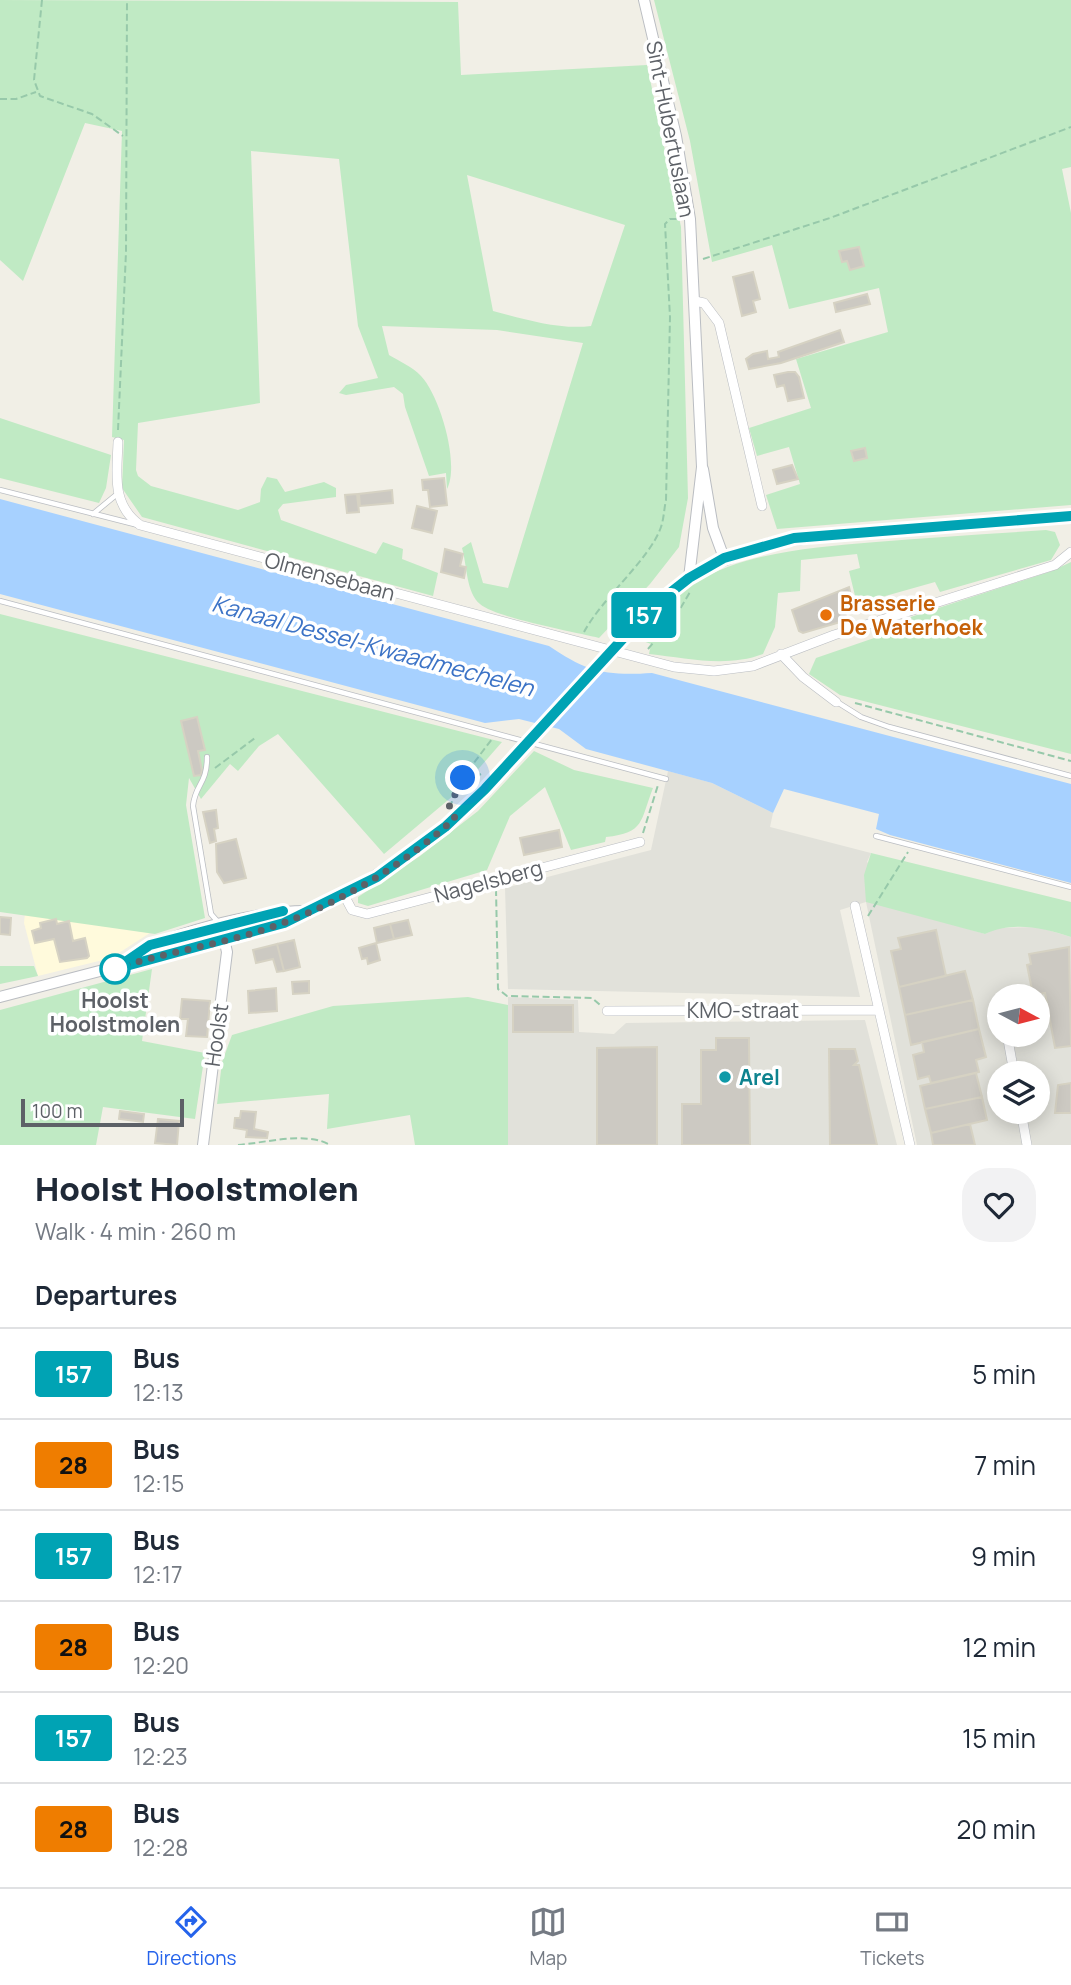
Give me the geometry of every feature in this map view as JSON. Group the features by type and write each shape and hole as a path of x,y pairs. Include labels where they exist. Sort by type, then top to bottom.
{"street":[{"name":"Sint-Hubertuslaan","path":"644,0 676,136 690,219 702,467 689,578"},
{"path":"695,301 704,303 719,323 762,506"},
{"path":"118,442 116,495 130,518 140,525"},
{"name":"Sint-Hubertuslaan","path":"702,467 707,481 713,528 724,558"},
{"path":"0,997 284,923 344,895 419,848 455,818 634,624 689,578 724,558 794,538 1071,516"},
{"name":"Olmensebaan","path":"140,525 579,643 662,664 714,671 753,666 781,654 1055,565 1071,552"},
{"path":"781,654 803,677 836,702"},
{"name":"Nagelsberg","path":"344,895 352,910 366,914 640,842"},
{"path":"855,906 909,1145"},
{"path":"115,969 150,945 269,913 309,911"},
{"name":"Hoolst","path":"203,1145 226,940 221,925"},
{"name":"KMO-straat","path":"607,1011 879,1010"},
{"path":"1023,1124 1027,1145"}],"lane":[{"path":"0,490 140,525"},
{"path":"92,515 116,495"},
{"path":"0,601 663,778"},
{"path":"836,702 861,718 889,727 1071,776"},
{"path":"207,757 207,777 195,794 192,806 211,914 221,925"},
{"path":"876,836 1071,887"}],"path":[{"path":"42,0 34,80 36,91 40,96 104,120 125,137"},
{"path":"118,442 126,252 127,0"},
{"path":"0,99 16,99 36,91"},
{"path":"693,262 830,218 1071,127"},
{"path":"579,643 591,619 650,547 661,527 666,500 670,317 665,224 670,219 690,219"},
{"path":"644,653 677,614 692,586 689,578"},
{"path":"634,624 649,624 677,614"},
{"path":"836,702 859,704 1071,761"},
{"path":"455,818 449,807 457,785 495,733"},
{"path":"207,777 235,751 256,738"},
{"path":"457,785 486,772 502,770"},
{"path":"640,842 663,778"},
{"path":"860,929 912,845"},
{"path":"495,878 498,989 501,993 507,996 592,998 607,1011"},
{"path":"239,1145 302,1140 322,1140 330,1145"}],"shaded area":[{"path":"668,771 712,783 773,813 770,827 871,853 867,862 939,920 985,934 997,928 1038,927 1071,937 1071,1145 917,1145 866,902 840,910 860,997 508,989 505,888 651,850"},
{"path":"25,913 150,933 111,958 38,976 24,923"},
{"path":"508,997 578,1000 579,1032 614,1034 626,1023 865,1020 897,1145 508,1145"}],"green space":[{"path":"0,0 458,2 461,75 647,65 681,227 688,498 679,547 650,584 599,638 502,614 475,599 469,586 462,548 471,542 483,583 508,588 583,343 497,330 382,326 389,355 421,376 441,414 451,464 447,489 446,473 429,476 403,394 394,387 346,395 339,393 346,385 378,378 358,326 339,159 251,151 260,403 138,423 136,470 138,476 151,486 238,510 260,502 261,489 267,477 277,479 285,492 324,482 336,488 336,497 283,504 278,510 281,520 376,554 383,542 403,549 402,559 438,573 433,596 142,517 122,488 124,440 112,437 122,131 85,123 23,281 0,260","holes":["467,175 625,225 591,326 554,325 493,311"]},
{"path":"654,0 1071,0 1071,167 1062,169 1071,213 1071,505 777,529 766,495 800,484 789,447 757,456 749,428 811,408 796,359 888,332 879,288 789,309 772,245 712,262 690,141"},
{"path":"0,418 111,455 106,488 99,503 0,478"},
{"path":"1046,530 1055,532 1060,545 1051,560 940,592 935,582 857,604 849,571 860,568 857,554 801,560 800,591 778,593 775,627 763,654 749,658 706,661 649,654 651,644 632,637 657,610 684,589 712,573 742,562 774,554 841,545"},
{"path":"1071,562 1071,754 840,695 809,674 816,658 877,637 877,628 1052,571"},
{"path":"0,614 502,742 460,790 384,854 278,734 259,746 238,771 230,764 201,799 189,778 186,805 205,918 155,934 0,912"},
{"path":"534,751 574,770 653,788 643,817 635,828 628,832 606,837 605,842 571,850 545,787 510,816 487,870 368,906 358,903 358,897 420,856 478,811"},
{"path":"871,853 1071,902 1071,937 1017,927 985,934 866,902 864,875"},
{"path":"0,966 34,966 38,976 0,984"},
{"path":"152,969 142,1041 205,1053 195,1119 103,1107 96,1145 0,1145 0,1010"},
{"path":"468,997 508,1005 508,1145 415,1145 410,1115 327,1129 329,1094 217,1104 222,1062 232,1035 333,1006"}],"water":[{"name":"Kanaal Dessel-Kwaadmechelen","path":"0,499 549,646 586,667 609,673 652,673 1071,784 1071,883 890,835 876,829 879,814 784,789 773,813 712,783 586,749 559,729 519,719 485,723 0,594"}],"building":[{"path":"859,247 864,266 850,270 847,261 842,262 839,251"},
{"path":"753,272 760,299 753,301 756,312 742,316 733,277"},
{"path":"867,294 870,304 836,312 834,303"},
{"path":"840,330 844,342 781,363 749,369 746,359 753,354 767,351 768,359 779,357 778,352"},
{"path":"795,372 799,377 804,398 788,401 784,385 777,387 774,375"},
{"path":"865,448 867,458 854,461 851,451"},
{"path":"792,465 798,479 777,484 773,470"},
{"path":"444,478 447,505 430,507 428,490 423,490 422,480"},
{"path":"392,490 393,503 360,506 359,494"},
{"path":"357,494 359,512 347,513 345,495"},
{"path":"417,506 437,511 432,533 412,528"},
{"path":"445,549 463,554 460,566 466,567 464,578 441,572"},
{"path":"849,587 853,604 843,606 847,620 803,633 799,631 792,610"},
{"path":"197,717 205,750 198,751 201,775 194,776 181,721"},
{"path":"216,810 216,841 210,843 203,812"},
{"path":"559,830 562,847 524,855 520,838"},
{"path":"236,839 246,878 224,883 217,872 216,844"},
{"path":"0,917 11,918 10,935 0,934"},
{"path":"56,919 57,924 69,921 73,941 85,938 89,956 87,958 60,962 54,939 35,943 32,931 41,928 40,923"},
{"path":"408,920 412,935 394,939 390,924"},
{"path":"390,924 394,939 377,943 374,928"},
{"path":"936,930 946,976 899,987 891,951 901,949 898,938"},
{"path":"294,940 300,967 284,971 277,944"},
{"path":"376,943 380,960 368,964 367,958 362,959 359,948"},
{"path":"277,944 284,971 277,972 273,959 256,963 253,950"},
{"path":"1069,947 1071,1046 1055,1048 1050,1020 1050,984 1031,984 1027,965 1031,964 1029,954"},
{"path":"965,971 973,1000 905,1015 899,987"},
{"path":"309,981 309,993 293,994 292,982"},
{"path":"276,988 277,1011 249,1013 248,991"},
{"path":"182,999 210,1001 207,1037 186,1036 188,1019 180,1019"},
{"path":"973,1000 979,1029 911,1045 905,1015"},
{"path":"513,1005 573,1005 573,1032 513,1032"},
{"path":"979,1029 986,1057 976,1060 979,1072 931,1083 929,1076 918,1079 913,1055 924,1052 922,1042"},
{"name":"Arel","path":"716,1038 749,1038 750,1145 682,1145 682,1104 701,1104 701,1050 716,1050"},
{"path":"657,1047 657,1145 597,1145 597,1048"},
{"path":"829,1049 855,1049 858,1061 854,1065 859,1065 877,1145 830,1145"},
{"path":"976,1073 982,1097 925,1109 920,1086"},
{"path":"1071,1083 1071,1113 1055,1113 1058,1085"},
{"path":"982,1097 987,1120 931,1133 925,1109"},
{"path":"120,1111 144,1114 143,1122 119,1119"},
{"path":"241,1111 256,1112 254,1129 268,1132 267,1138 246,1137 247,1130 234,1128 235,1118 240,1118"},
{"path":"158,1119 179,1121 177,1145 155,1143"},
{"path":"970,1124 975,1145 933,1145 931,1133"}],"bus line":[{"name":"157","path":"283,911 150,945 115,969 284,923 377,877 445,827 485,789 651,608 677,586 724,558 794,538 1071,516"}],"place":[{"name":"Brasserie De Waterhoek","path":"826,615"},
{"name":"Hoolst Hoolstmolen","path":"115,969"},
{"name":"Arel","path":"725,1077"}],"route":[{"path":"115,969 284,923 377,877 419,848 455,818 449,807 457,785 463,778"}]}
